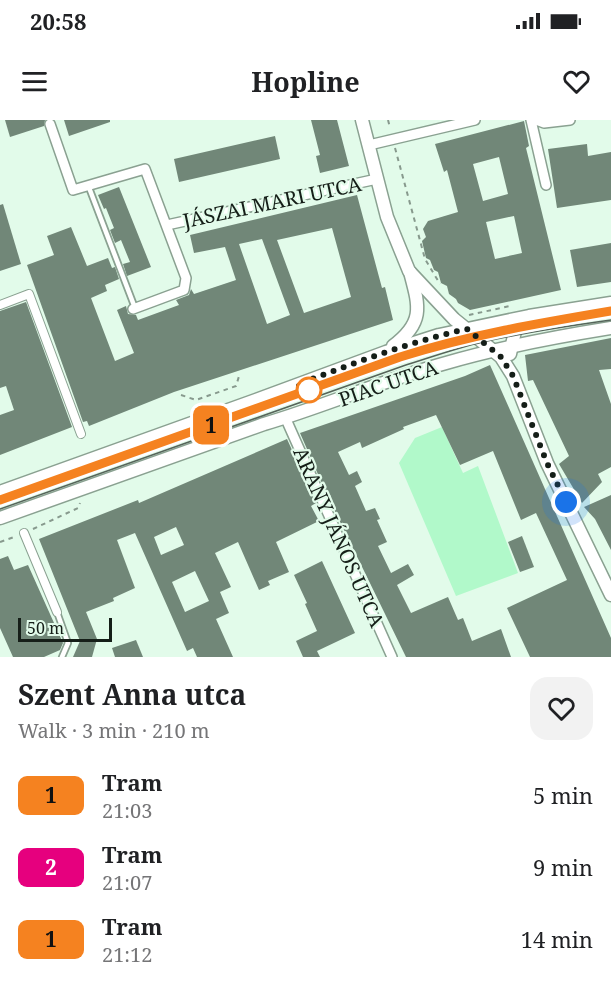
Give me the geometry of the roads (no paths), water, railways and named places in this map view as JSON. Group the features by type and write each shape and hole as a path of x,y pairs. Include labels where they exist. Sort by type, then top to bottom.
{"street":[{"path":"362,120 387,217 409,271 418,305 410,333 386,352"},
{"path":"369,145 475,120"},
{"path":"531,120 546,185"},
{"path":"540,122 570,120"},
{"path":"50,124 73,190 145,169 186,278 184,290 134,309"},
{"name":"JÁSZAI MARI UTCA","path":"167,225 377,180"},
{"path":"409,271 454,319 501,357 513,376 547,463 611,595"},
{"path":"0,305 28,294 81,434"},
{"name":"PIAC UTCA","path":"0,492 386,352 439,335 529,316 611,303"},
{"path":"513,376 510,346 514,331 529,316"},
{"name":"PIAC UTCA","path":"0,518 414,372 510,346 611,328"},
{"name":"ARANY JÁNOS UTCA","path":"285,417 392,657"},
{"path":"28,532 28,544 57,612"}],"lane":[{"path":"88,186 134,309"},
{"path":"57,612 68,643 62,657"}],"tram line":[{"name":"1","path":"0,500 441,344 530,324 611,311"},
{"path":"0,509 453,350 515,335 611,320"},
{"path":"268,405 400,357 465,339"}]}
